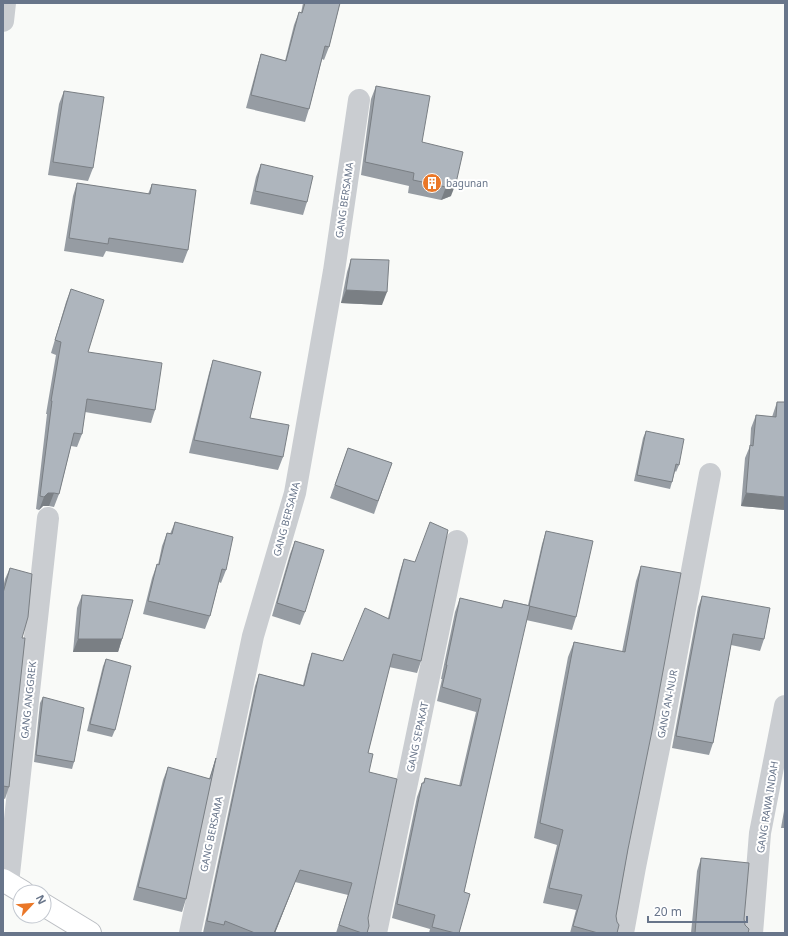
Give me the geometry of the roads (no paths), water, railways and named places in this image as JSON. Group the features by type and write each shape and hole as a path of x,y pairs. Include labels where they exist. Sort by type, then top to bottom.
{"main road":[{"path":"52,910 90,933"}],"street":[{"path":"3,22 5,3"},
{"name":"GANG BERSAMA","path":"190,933 253,636 295,493 334,271 359,100"},
{"name":"GANG AN-NUR","path":"622,933 659,748 710,474"},
{"name":"GANG ANGGREK","path":"11,885 48,518"},
{"name":"GANG SEPAKAT","path":"376,933 457,541"},
{"name":"GANG RAWA INDAH","path":"752,933 760,833 785,706"}],"place":[{"name":"bagunan","path":"432,183"}]}
